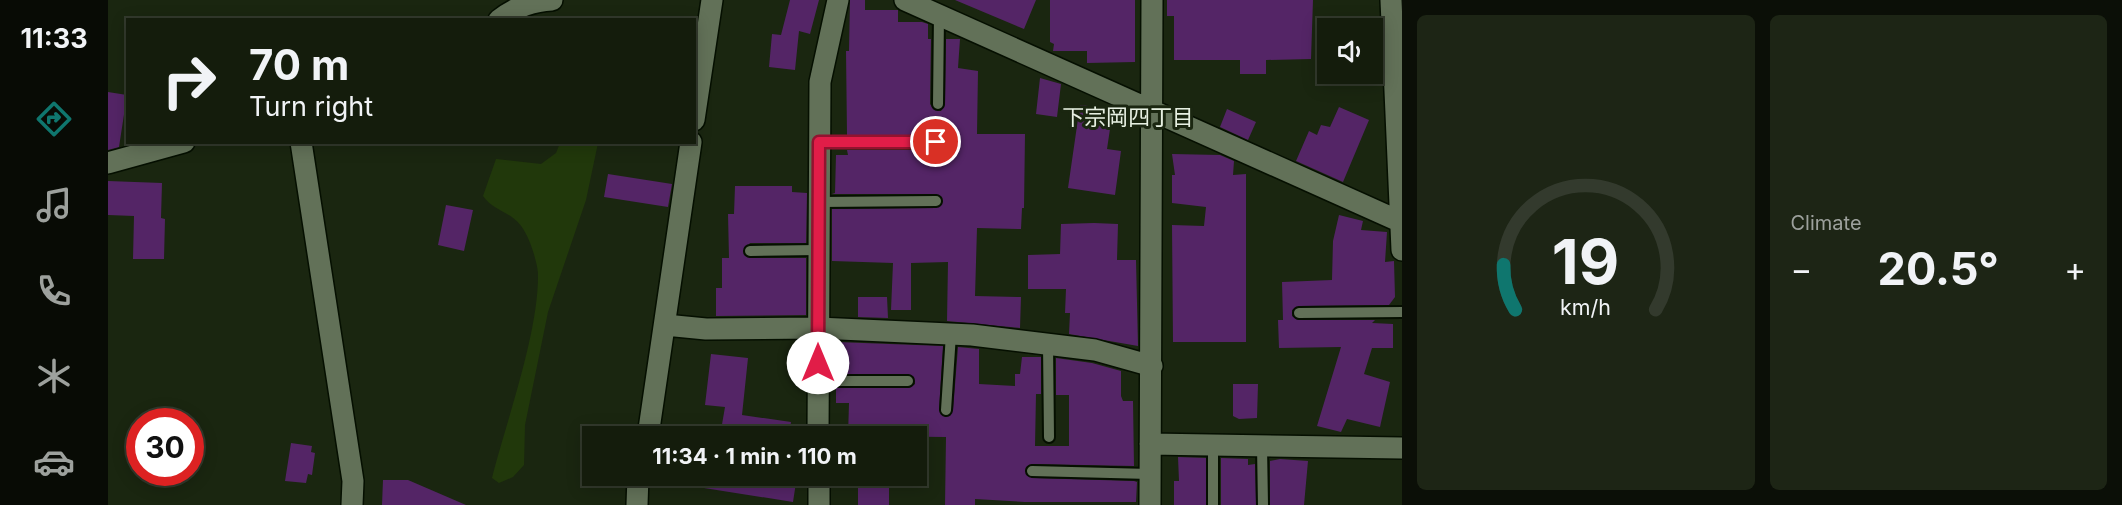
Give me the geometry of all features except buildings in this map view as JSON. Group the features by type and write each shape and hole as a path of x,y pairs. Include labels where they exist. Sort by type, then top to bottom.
{"street":[{"path":"502,18 508,13 539,1 552,0"},
{"path":"696,107 712,0"},
{"path":"818,426 820,82 838,0"},
{"path":"1150,505 1152,0"},
{"path":"1391,0 1400,163 1402,250"},
{"path":"911,1 1401,222"},
{"path":"108,163 177,144"},
{"path":"301,144 353,481 352,505"},
{"path":"650,426 691,144"},
{"path":"665,325 706,329 818,328 951,334 1095,350 1152,366"},
{"path":"1150,444 1402,448"},
{"path":"637,505 638,486"},
{"path":"819,486 819,505"}],"lane":[{"path":"938,104 939,15"},
{"path":"819,142 936,142"},
{"path":"819,202 936,201"},
{"path":"750,251 818,250"},
{"path":"1299,313 1402,312"},
{"path":"946,410 951,334"},
{"path":"1048,344 1049,437"},
{"path":"818,381 908,381"},
{"path":"1213,445 1213,505"},
{"path":"1262,446 1263,505"},
{"path":"1032,471 1150,474"}],"green space":[{"path":"560,144 598,144 586,200 548,312 525,425 524,465 513,477 499,483 492,478 528,348 537,296 538,273 532,247 521,226 483,196 496,159 541,164 556,153"}],"district":[{"name":"下宗岡四丁目","path":"1128,117"}],"route":[{"path":"818,363 819,142 936,142"}]}
